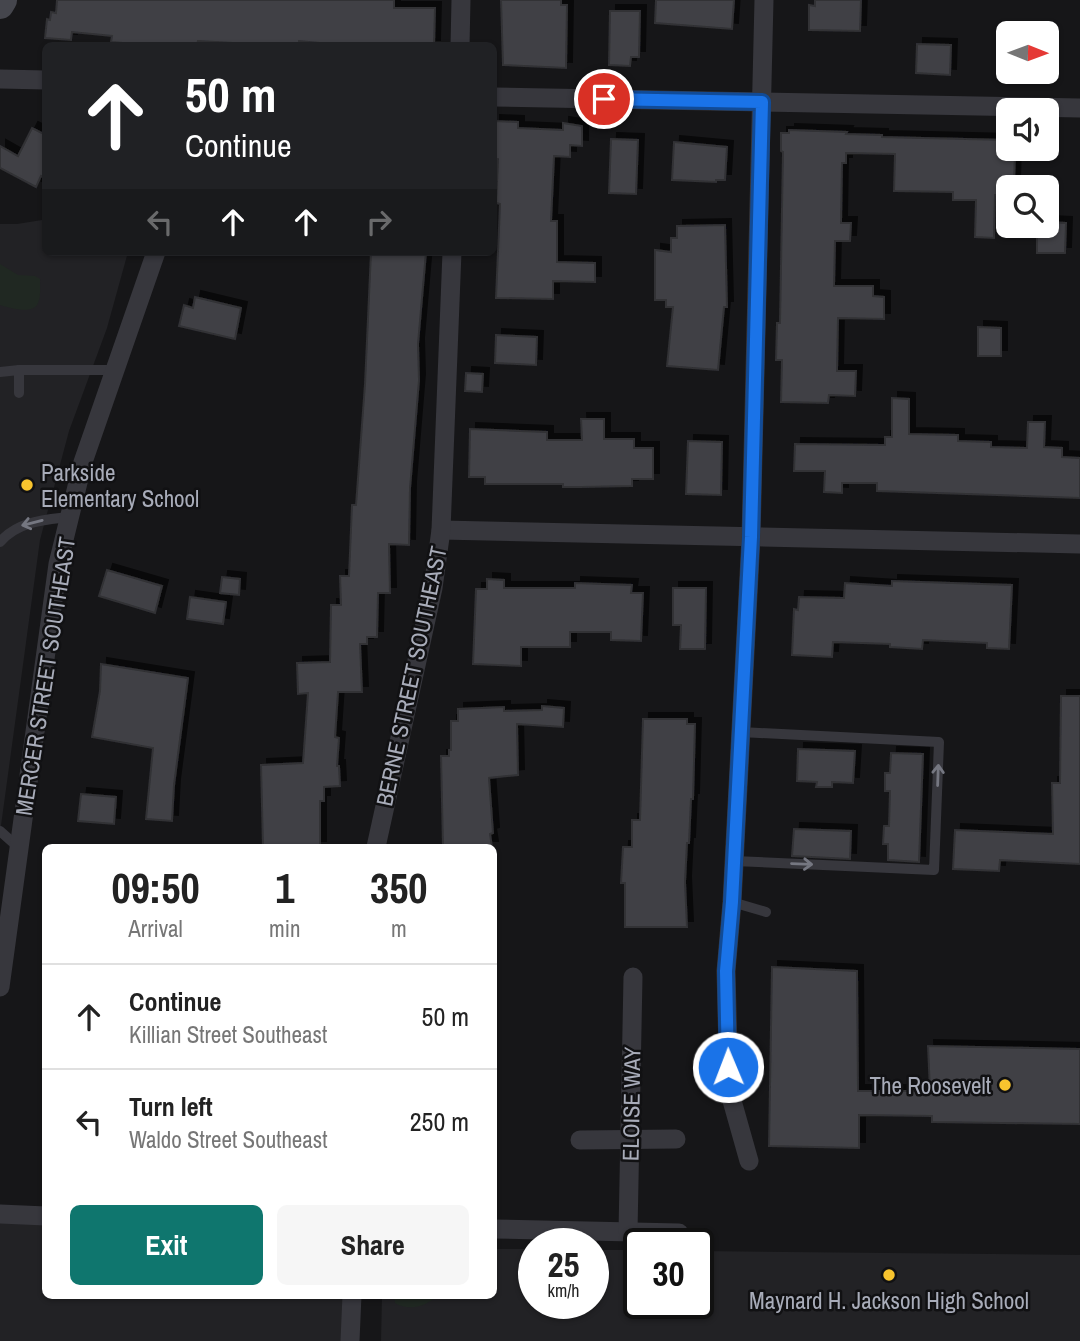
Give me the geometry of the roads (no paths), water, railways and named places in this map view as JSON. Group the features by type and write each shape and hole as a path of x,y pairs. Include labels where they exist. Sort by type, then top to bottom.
{"street":[{"path":"0,5 3,0"},
{"path":"460,42 461,0"},
{"path":"749,1161 729,1090 726,971 751,537 764,0"},
{"path":"0,79 42,80"},
{"path":"497,97 1080,108"},
{"name":"MERCER STREET SOUTHEAST","path":"0,987 3,948 58,564 85,456 155,256"},
{"name":"BERNE STREET SOUTHEAST","path":"377,844 433,588 441,530 452,256"},
{"path":"441,530 1080,544"},
{"name":"ELOISE WAY","path":"628,1228 633,976"},
{"path":"580,1140 676,1139"},
{"path":"0,1214 42,1216"},
{"path":"497,1229 623,1232"},
{"path":"350,1341 352,1299"}],"lane":[{"path":"19,370 19,393"},
{"path":"0,372 115,370"},
{"path":"0,542 18,527 70,517"},
{"path":"734,862 934,870 939,742 741,732"},
{"path":"0,831 19,848"},
{"path":"732,902 766,912"}],"place":[{"name":"Parkside Elementary School","path":"27,485"},
{"name":"The Roosevelt","path":"1005,1085"},
{"name":"Maynard H. Jackson High School","path":"889,1275"}]}
